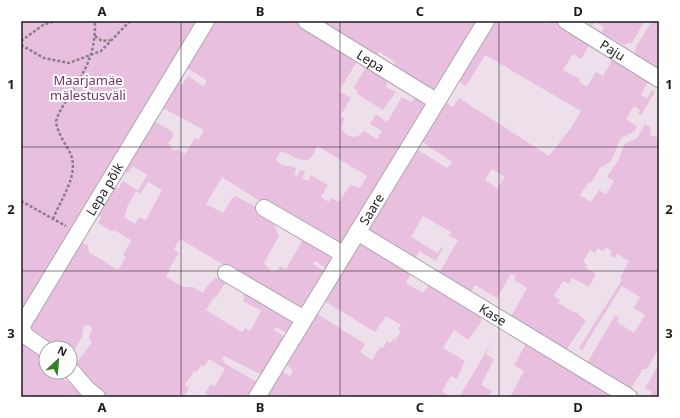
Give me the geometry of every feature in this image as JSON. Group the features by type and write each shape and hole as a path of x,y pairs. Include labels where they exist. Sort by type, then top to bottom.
{"street":[{"name":"Lepa põik","path":"38,344 26,336 21,328 77,232 206,21"},
{"name":"Lepa","path":"306,21 436,101"},
{"name":"Saare","path":"257,397 486,21"},
{"name":"Paju","path":"566,21 659,79"},
{"path":"264,208 343,254"},
{"name":"Kase","path":"357,232 629,397"},
{"path":"226,273 304,319"},
{"path":"78,378 96,397"}],"path":[{"path":"21,41 43,25 55,21"},
{"path":"53,219 73,172 71,156 56,121 62,108 87,67 95,36 95,21"},
{"path":"21,45 40,56 59,62 69,63 91,56 105,48 110,40 130,21"},
{"path":"95,36 102,41 110,40"},
{"path":"21,201 77,232"}],"green space":[{"name":"Maarjamäe mälestusväli","path":"21,21 206,21 21,328"},
{"path":"211,21 297,21 358,60 339,91 351,98 340,116 344,118 342,129 347,135 356,137 364,131 377,139 382,131 370,124 376,114 387,122 402,97 411,102 416,97 422,101 424,106 340,245 264,204 222,177 206,204 223,213 233,197 236,196 261,210 271,218 279,236 264,263 271,271 278,270 280,266 286,269 304,238 329,256 331,263 327,269 315,261 313,264 326,272 302,309 299,309 180,239 174,249 179,253 166,277 184,287 193,287 203,293 211,282 222,275 229,280 223,286 216,298 214,297 206,310 242,332 245,328 250,331 261,311 243,301 244,298 242,290 296,319 287,333 276,327 274,330 285,337 262,375 224,356 222,359 226,364 257,382 251,397 209,397 205,393 211,384 215,386 225,369 209,359 204,367 201,365 197,372 194,371 185,385 189,388 185,395 187,397 104,397 78,368 78,361 92,342 89,337 92,331 90,325 84,326 82,337 78,344 78,340 42,340 27,327 78,240 88,246 89,252 118,270 126,257 123,255 131,240 98,223 101,217 94,213 111,185 118,189 123,181 138,191 147,175 133,166 128,173 122,168 151,119 173,132 172,133 174,135 168,144 171,145 170,148 176,151 177,149 185,154 195,138 199,140 204,130 159,106 175,80 182,85 188,76 203,86 206,83 206,80 184,66","holes":["317,146 367,176 360,188 350,185 339,202 331,198 329,202 321,197 328,185 311,175 308,181 302,178 305,172 300,170 297,176 294,174 297,168 280,164 276,160 280,152 287,153 299,159 308,160 313,155","148,182 162,190 146,220 139,217 135,224 124,217 127,210 126,209 136,191 140,194"]},
{"path":"314,21 479,21 433,91 394,67 395,62 380,52 375,56"},
{"path":"493,21 543,21 547,24 549,21 558,21 590,44 581,59 573,54 563,70 580,79 579,82 587,87 596,72 603,76 614,57 649,80 641,95 647,98 652,90 655,92 641,115 638,113 640,110 634,106 626,119 637,126 635,131 621,138 611,161 600,168 591,183 589,182 580,195 591,202 599,190 606,194 614,181 607,177 619,159 623,147 626,143 637,138 645,124 651,128 650,135 659,138 659,348 647,369 643,369 630,390 587,363 615,315 619,318 617,322 634,333 645,315 634,308 640,297 622,286 582,350 579,348 622,280 620,278 629,261 617,254 614,258 610,255 612,251 606,247 603,251 598,248 595,253 590,250 583,262 587,264 586,268 596,274 589,287 572,278 569,284 563,281 554,296 560,300 558,303 575,313 576,312 586,321 566,350 510,318 527,288 514,280 516,276 511,274 497,298 475,285 471,292 438,275 458,240 449,236 451,232 423,216 411,237 438,253 441,247 443,248 436,261 419,251 414,261 369,231 369,227 416,149 447,168 452,162 419,140 443,100 453,107 459,98 549,156 573,125 581,111 485,55 466,86 457,80","holes":["492,169 505,177 497,188 485,180"]},
{"path":"585,21 645,21 631,44 629,43 624,45 606,35 600,35 604,27 595,22 592,26"},
{"path":"652,21 659,21 659,72 634,56 636,47"},
{"path":"367,66 387,80 386,87 396,92 383,110 357,94 358,91 353,88"},
{"path":"358,244 364,244 411,273 406,283 423,293 430,283 482,314 481,322 468,340 454,330 443,348 465,361 457,379 451,376 442,391 451,397 263,397 281,371 290,376 293,371 285,363 316,313 365,344 360,352 372,360 380,347 383,348 387,341 390,343 393,339 395,340 401,331 398,329 401,325 386,316 375,332 323,300"},
{"path":"495,337 486,354 494,359 481,385 492,391 489,397 459,397"},
{"path":"21,338 38,350 38,380 65,380 85,393 83,397 21,397"},
{"path":"527,342 615,397 510,397 524,371 514,365"},
{"path":"659,364 659,397 650,397 652,392 645,388"}]}
